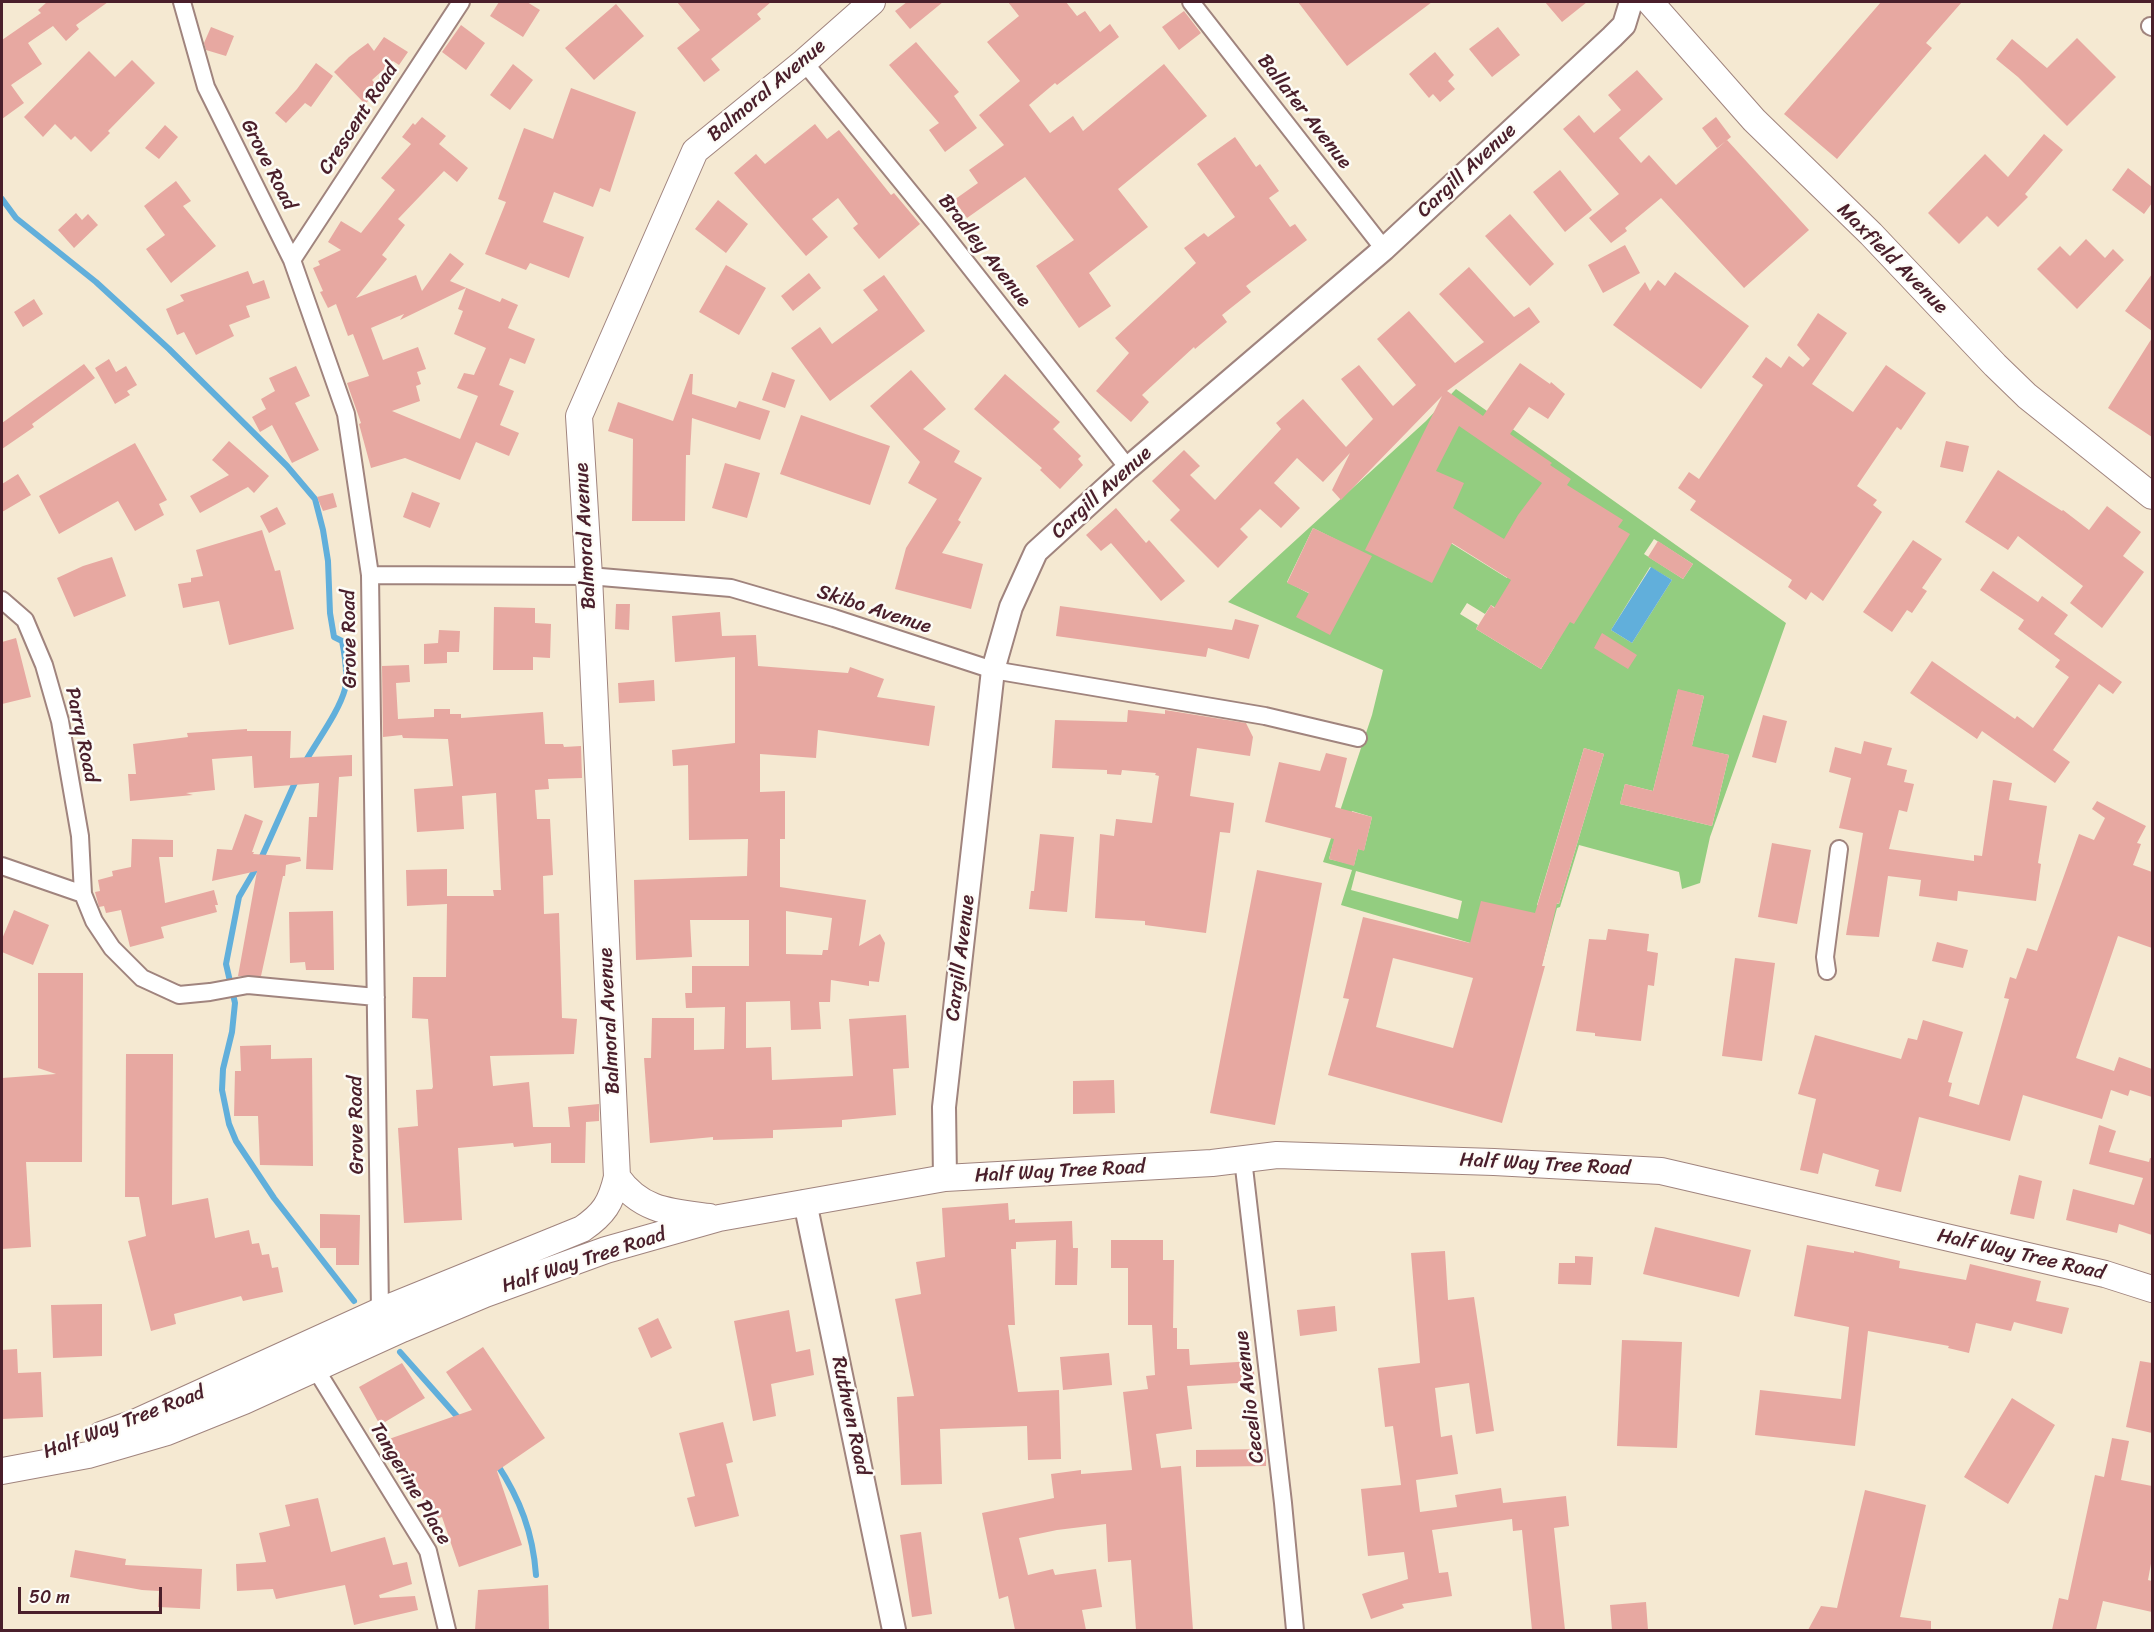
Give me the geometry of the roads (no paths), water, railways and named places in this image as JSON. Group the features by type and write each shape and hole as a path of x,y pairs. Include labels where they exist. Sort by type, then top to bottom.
{"main road":[{"name":"Balmoral Avenue","path":"617,1177 589,576 579,416 695,151 804,62 872,2"},
{"name":"Cargill Avenue","path":"945,1178 944,1107 993,670 1011,607 1036,552 1128,468 1384,249 1624,25 1631,2"},
{"name":"Maxfield Avenue","path":"1650,2 1754,120 1871,234 1995,365 2027,396 2152,496"},
{"name":"Half Way Tree Road","path":"2,1470 88,1455 167,1432 244,1401 485,1294 606,1250 719,1218 945,1178 1201,1164 1289,1156 1661,1171 2104,1274 2152,1289"},
{"path":"617,1177 625,1188 648,1205 675,1212 719,1218"},
{"name":"Half Way Tree Road","path":"2,1470 134,1423 380,1311 582,1229 595,1220 605,1208 612,1197 617,1177"},
{"name":"Ruthven Road","path":"805,1202 894,1630"}],"street":[{"name":"Crescent Road","path":"292,260 461,2"},
{"name":"Ballater Avenue","path":"1191,2 1384,249"},
{"name":"Grove Road","path":"186,6 206,87 292,260 346,414 370,575 380,1311"},
{"name":"Bradley Avenue","path":"804,62 936,224 1128,468"},
{"name":"Skibo Avenue","path":"370,575 589,576 731,588 834,618 993,670 1265,716 1358,738"},
{"name":"Parry Road","path":"2,600 25,620 44,665 60,722 80,836 83,894 94,921 112,948 142,978 179,995 259,985 376,997"},
{"path":"1827,971 1825,957 1839,849"},
{"path":"2,866 83,894"},
{"name":"Cecelio Avenue","path":"1243,1159 1283,1503 1295,1630"},
{"name":"Tangerine Place","path":"315,1368 428,1551 447,1630"}],"water":[{"path":"1651,567 1672,580 1632,643 1611,630"}],"waterway":[{"path":"2,199 16,218 96,282 169,349 287,466 315,499 328,561 330,613 334,637 342,641 346,677 345,689 338,707 304,764"},
{"path":"297,778 259,863 239,897 226,964 235,1003 232,1032 223,1069 222,1090 229,1124 236,1141 274,1198 354,1301"},
{"path":"400,1352 462,1422"},
{"path":"497,1464 519,1503 524,1517 532,1545 536,1575"}]}
